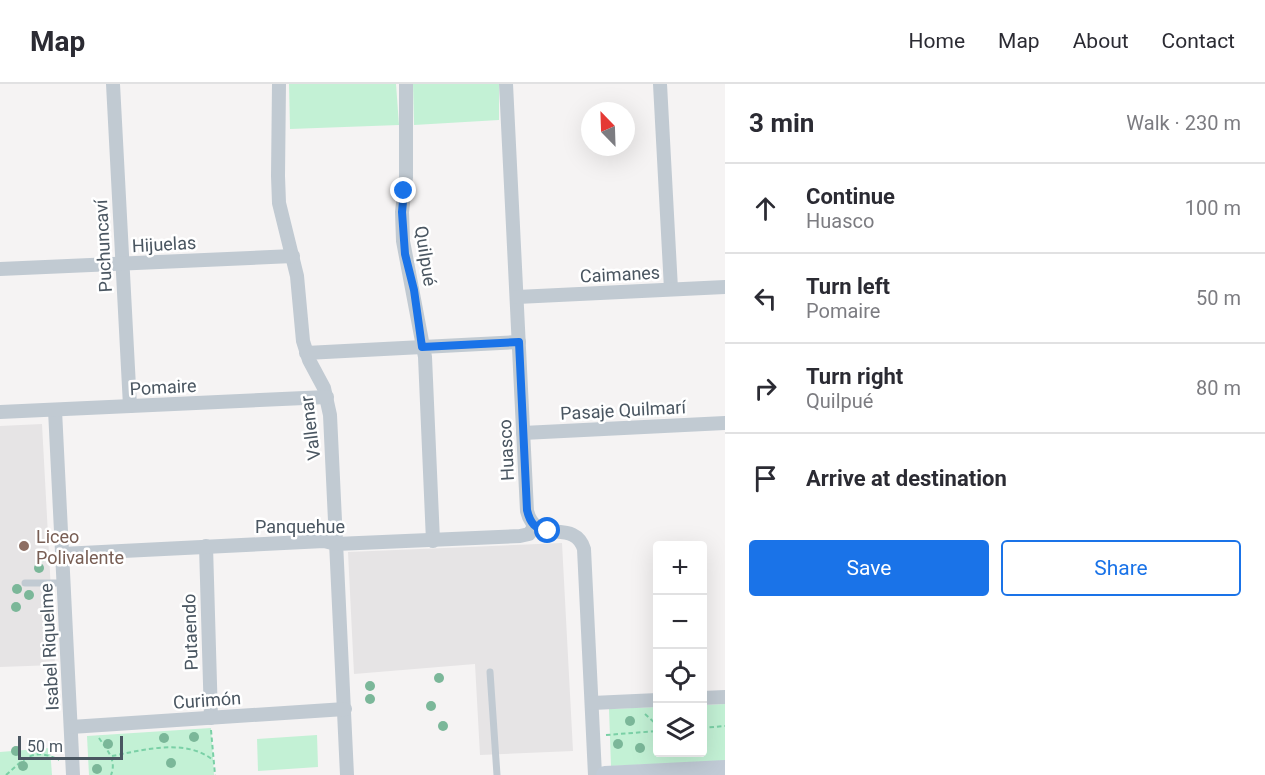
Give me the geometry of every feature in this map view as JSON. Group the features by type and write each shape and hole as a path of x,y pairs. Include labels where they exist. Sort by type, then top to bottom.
{"street":[{"name":"Puchuncaví","path":"113,84 130,406"},
{"name":"Vallenar","path":"279,84 278,190 282,216 297,276 303,341 306,353 322,383 330,415 347,775"},
{"name":"Quilpué","path":"406,84 403,241 425,357 433,540"},
{"name":"Huasco","path":"506,84 527,510 530,522 535,526"},
{"path":"660,84 671,290"},
{"name":"Hijuelas","path":"0,269 293,256"},
{"name":"Caimanes","path":"517,297 725,287"},
{"path":"306,353 519,342"},
{"name":"Pomaire","path":"0,412 327,397"},
{"name":"Isabel Riquelme","path":"55,410 72,771"},
{"name":"Pasaje Quilmarí","path":"523,433 725,423"},
{"path":"535,526 543,530 570,533 579,538 584,549 595,775"},
{"name":"Panquehue","path":"62,554 324,541 336,544 525,536 535,526"},
{"name":"Putaendo","path":"206,546 211,718"},
{"path":"707,698 725,697"},
{"path":"592,703 653,700"},
{"name":"Curimón","path":"71,727 345,709"},
{"path":"605,775 704,772 725,769"}],"lane":[{"path":"25,583 64,583"},
{"path":"490,672 497,775"}],"path":[{"path":"211,718 215,775"},
{"path":"90,725 112,756 114,768 111,775"},
{"path":"707,728 725,726"},
{"path":"593,736 653,731"},
{"path":"112,756 192,748 205,753 213,760"},
{"path":"6,775 23,761 39,753 46,753 72,771"}],"shaded area":[{"name":"Liceo Polivalente","path":"42,424 55,665 0,667 0,426"},
{"path":"562,543 573,751 480,755 475,664 354,674 348,552"}],"green space":[{"path":"289,84 396,84 399,125 290,129"},
{"path":"413,84 499,84 499,120 414,125"},
{"path":"725,704 725,761 611,766 609,709 653,707 653,757 707,757 707,705"},
{"path":"211,728 214,775 89,775 87,736"},
{"path":"317,735 318,767 258,771 257,739"},
{"path":"50,748 52,775 0,775 0,752"}],"place":[{"name":"Liceo Polivalente","path":"24,546"}],"route":[{"path":"404,191 402,212 405,254 414,290 422,347 519,342 527,510 530,522 538,529 548,531"}]}
